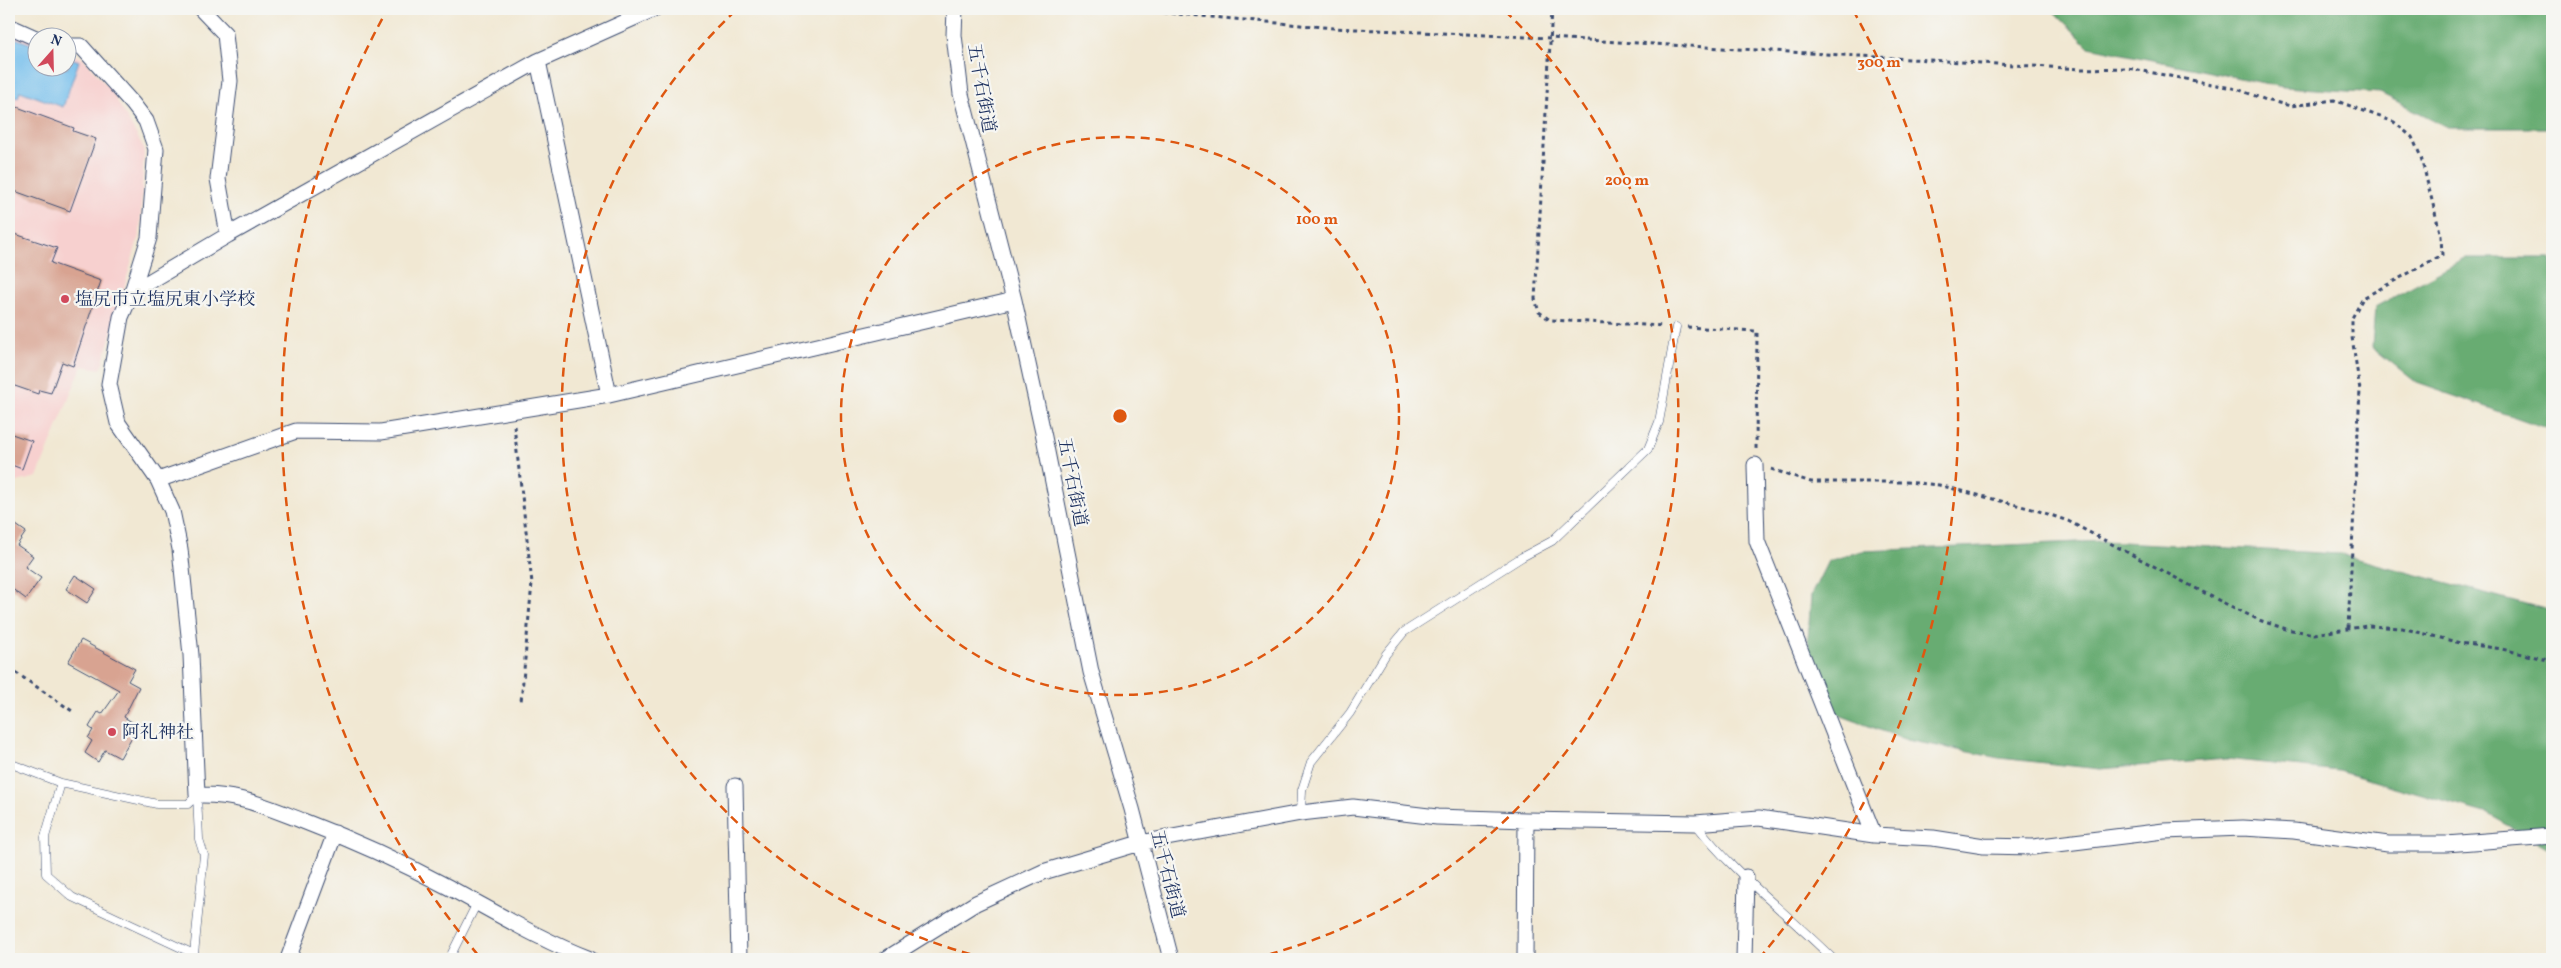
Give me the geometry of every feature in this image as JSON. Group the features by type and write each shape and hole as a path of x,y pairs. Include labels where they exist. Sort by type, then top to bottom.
{"street":[{"path":"201,9 225,34 230,82 218,179 228,234"},
{"path":"132,292 228,234 538,61 654,9"},
{"name":"五千石街道","path":"955,9 954,35 960,94 1014,300 1044,437 1091,672 1171,959"},
{"path":"9,26 28,35"},
{"path":"78,46 81,46 146,121 156,149 149,238 132,292 121,317 110,384 118,423 158,480 172,511 180,549 191,656 197,796 222,794 241,798 335,833 397,861 515,925 590,959"},
{"path":"538,61 608,395"},
{"path":"158,480 296,431 381,432 608,395 1014,300"},
{"path":"1755,465 1757,540 1874,836"},
{"path":"735,786 739,959"},
{"path":"886,959 976,903 1043,872 1140,843 1301,814 1353,807 1437,817 1526,820 1695,823 1759,818 1874,836 1933,838 1984,846 2033,847 2164,831 2243,828 2294,831 2388,844 2446,844 2552,836"},
{"path":"1525,959 1526,820"},
{"path":"288,959 335,833"},
{"path":"1744,959 1746,877"}],"lane":[{"path":"1301,814 1302,790 1311,762 1350,713 1386,654 1404,632 1522,557 1552,541 1648,449 1659,422 1676,327"},
{"path":"9,763 61,783 157,804 188,804 197,796"},
{"path":"61,783 46,837 46,874 72,897 194,957 204,854 199,839 197,796"},
{"path":"1695,823 1716,850 1795,921 1833,959"},
{"path":"449,959 477,903"}],"path":[{"path":"1123,9 1334,28 1550,38 2083,69 2128,68 2237,89 2266,100 2291,106 2334,100 2394,122 2412,137 2421,157 2441,236 2442,255 2362,298 2352,318 2352,337 2360,390 2348,628"},
{"path":"1552,9 1535,299 1539,312 1550,320 1757,331 1755,465 1811,482 1939,485 2036,510 2068,521 2259,620 2286,629 2314,634 2367,626 2402,628 2460,643 2502,648 2552,661"},
{"path":"512,411 532,583 521,702"},
{"path":"9,668 72,711"}],"shaded area":[{"name":"塩尻市立塩尻東小学校","path":"9,29 28,37 28,78 78,78 78,56 84,59 112,92 144,148 140,232 101,369 82,366 37,477 9,484"}],"green space":[{"path":"2051,9 2552,9 2552,128 2450,128 2380,93 2283,87 2089,47"},
{"path":"2466,258 2552,258 2552,430 2417,383 2372,347 2375,307"},
{"path":"2104,541 2339,554 2552,611 2552,850 2488,814 2339,771 2227,759 2100,769 1999,758 1907,740 1828,711 1814,679 1808,639 1811,595 1828,561 1862,551"}],"water":[{"path":"9,36 28,43 28,78 73,78 63,107 20,91 18,98 9,95"}],"building":[{"path":"9,104 74,128 73,131 96,139 70,211 9,189"},
{"path":"9,232 57,248 51,263 101,281 73,366 62,362 51,393 39,390 38,394 9,384"},
{"path":"9,433 32,441 22,469 9,464"},
{"path":"9,520 26,532 17,545 33,556 25,567 41,578 26,599 11,588 9,591"},
{"path":"75,575 96,589 87,603 66,589"},
{"path":"81,640 135,669 128,681 139,687 124,717 138,726 120,758 105,750 98,762 85,753 92,741 88,738 93,730 89,727 98,712 102,714 119,690 68,662"}],"place":[{"name":"塩尻市立塩尻東小学校","path":"65,299"},
{"name":"阿礼神社","path":"112,732"}]}
